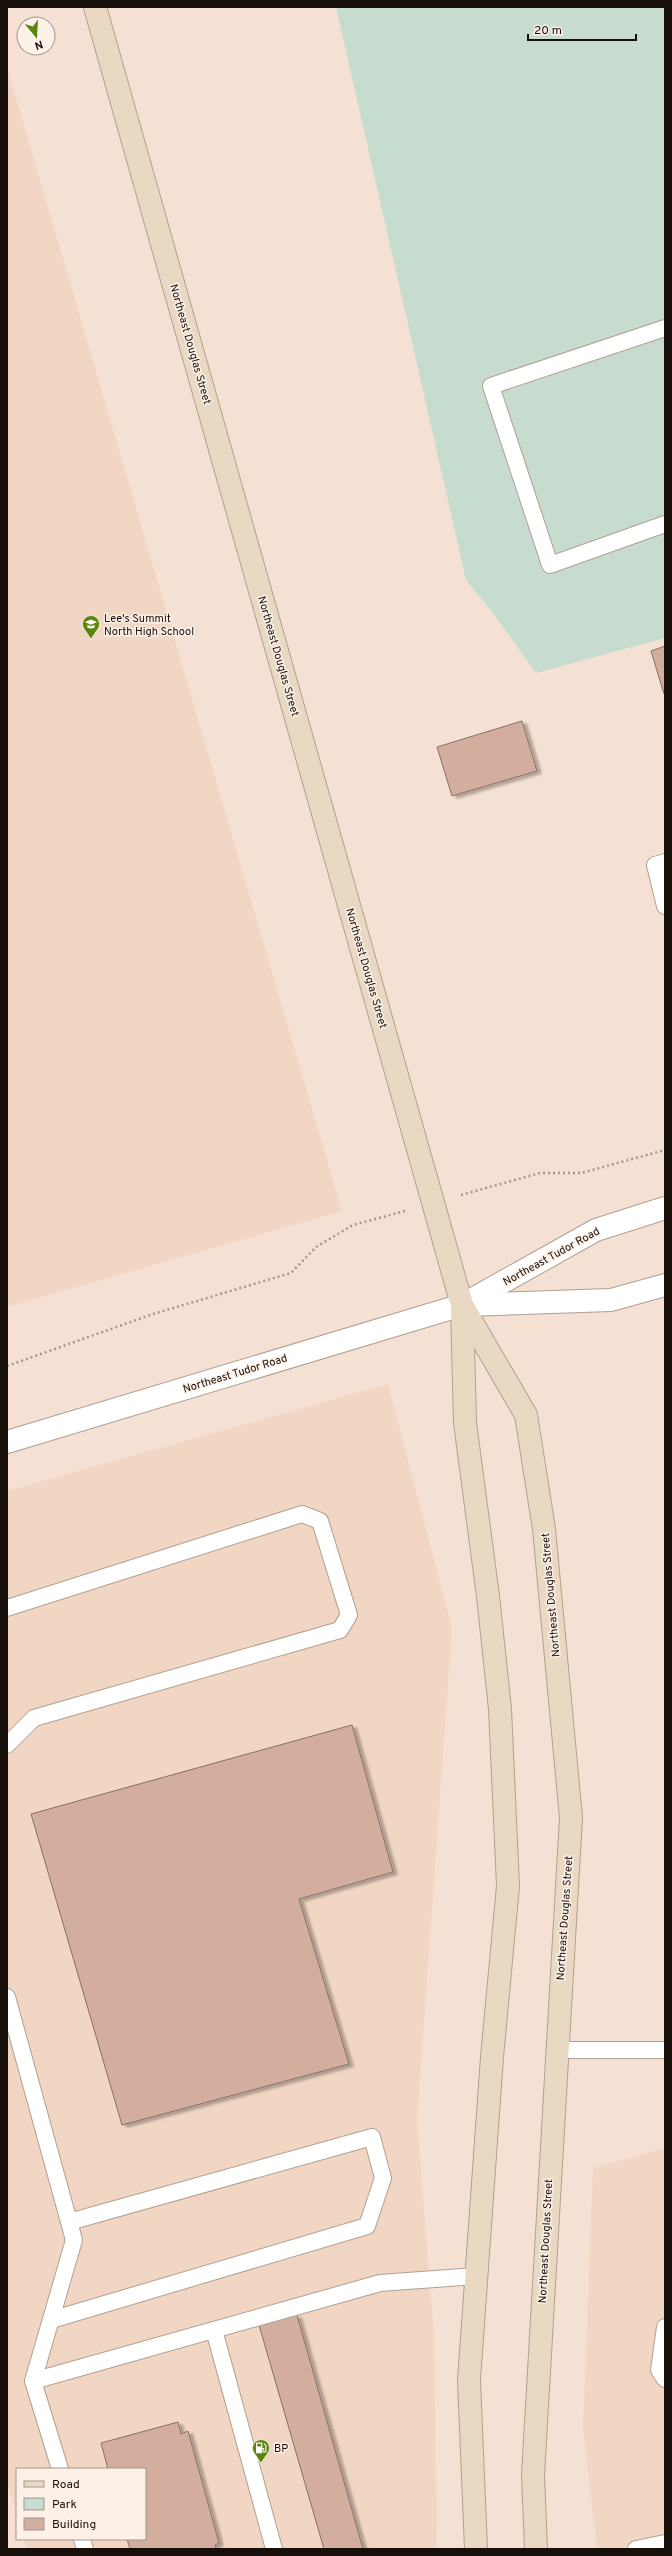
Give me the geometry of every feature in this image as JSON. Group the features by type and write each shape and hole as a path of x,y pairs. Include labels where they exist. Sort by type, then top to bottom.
{"main road":[{"name":"Northeast Douglas Street","path":"95,7 462,1305 465,1423 488,1596 500,1709 508,1886 492,2057 469,2380 476,2549"},
{"name":"Northeast Douglas Street","path":"462,1305 526,1415 544,1529 571,1818 556,2050 533,2475 536,2549"}],"street":[{"name":"Northeast Tudor Road","path":"7,1442 462,1305 596,1230 665,1208"},
{"name":"Northeast Tudor Road","path":"462,1305 611,1300 665,1285"}],"lane":[{"path":"665,328 491,386 550,565 665,524"},
{"path":"665,862 655,865 665,906"},
{"path":"7,1608 302,1514 320,1521 349,1615 340,1630 34,1718 7,1745"},
{"path":"7,1997 74,2240 33,2382 60,2468"},
{"path":"556,2050 665,2050"},
{"path":"51,2320 367,2226 383,2178 372,2137 69,2222"},
{"path":"33,2382 380,2283 476,2276"},
{"path":"665,2327 659,2370 665,2379"},
{"path":"214,2330 274,2549"},
{"path":"636,2549 665,2543"}],"path":[{"path":"7,1366 153,1314 291,1273 316,1246 353,1225 540,1173 581,1173 665,1150"}],"shaded area":[{"name":"Lee's Summit North High School","path":"7,67 342,1211 7,1307"},
{"path":"388,1384 452,1628 417,2120 434,2338 437,2549 27,2549 24,2540 146,2540 146,2468 16,2468 16,2513 7,2482 7,1491"},
{"path":"665,2148 665,2549 597,2549 583,2428 593,2168"}],"green space":[{"path":"336,7 665,7 665,638 536,673 493,613 466,580"}],"building":[{"path":"665,646 665,694 664,694 651,651"},
{"path":"522,721 537,771 452,796 437,747"},
{"path":"352,1725 393,1872 299,1899 349,2064 122,2125 31,1814"},
{"path":"297,2315 363,2549 324,2549 259,2325"},
{"path":"178,2422 181,2434 188,2431 219,2543 215,2545 216,2549 130,2549 127,2540 146,2540 146,2468 108,2468 101,2443"}],"place":[{"name":"Lee's Summit North High School","path":"91,639"},
{"name":"BP","path":"261,2463"}]}
